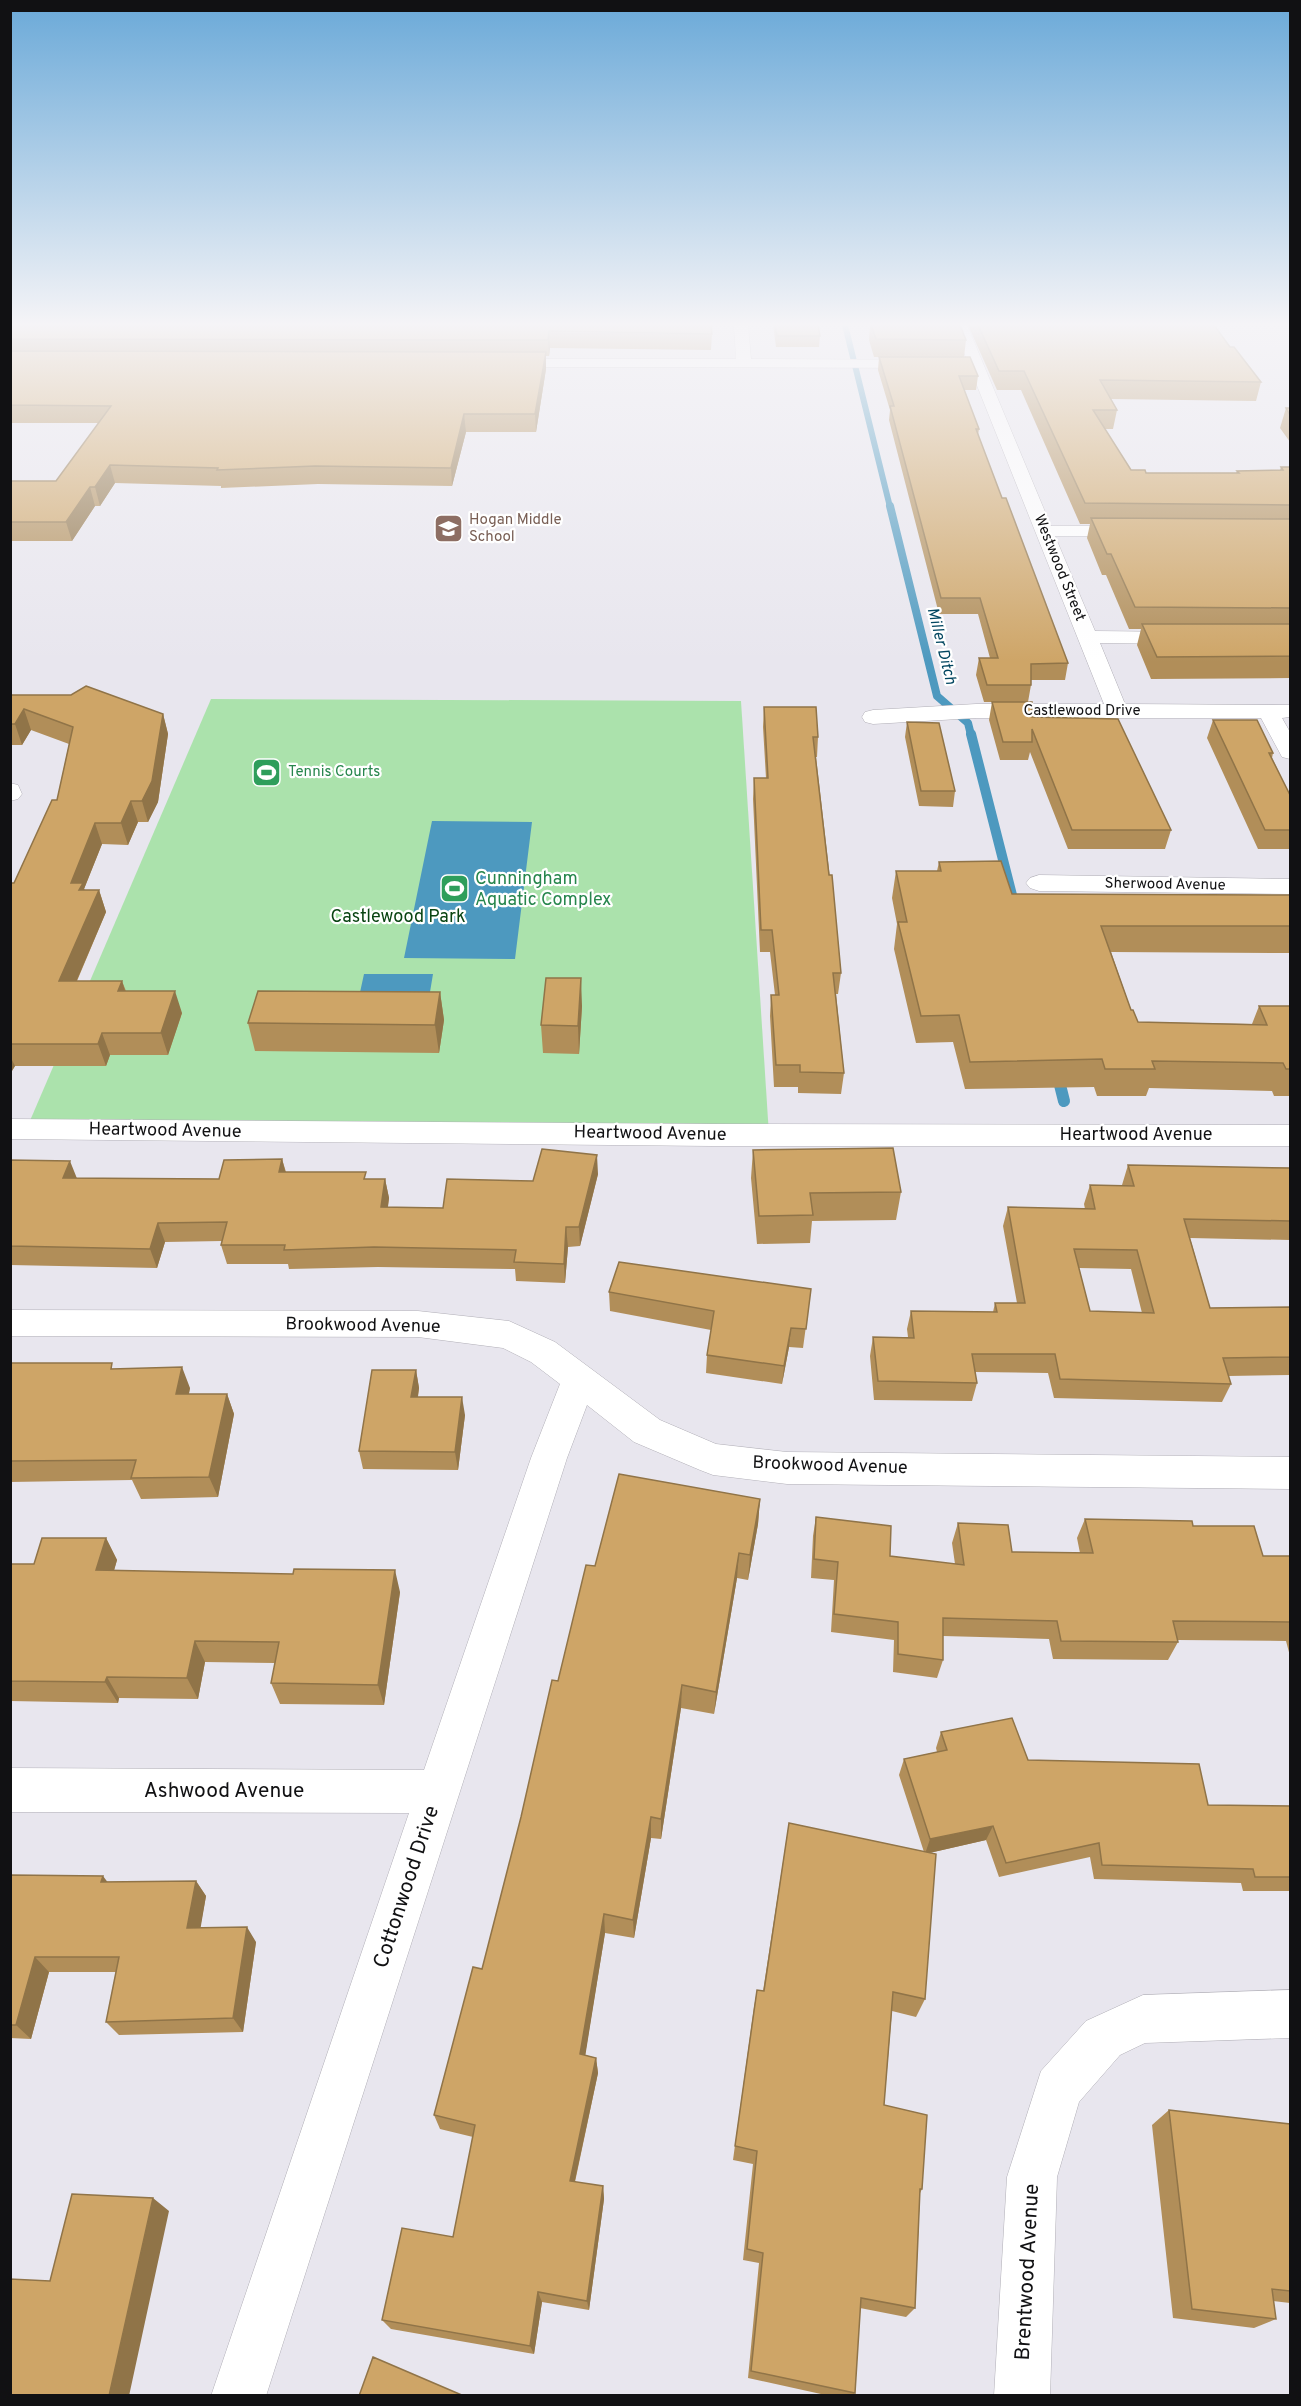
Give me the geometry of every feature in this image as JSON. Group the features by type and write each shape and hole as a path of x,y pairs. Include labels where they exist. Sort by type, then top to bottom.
{"street":[{"name":"Westwood Street","path":"1006,437 1117,711"},
{"path":"1044,531 1151,532"},
{"path":"1087,637 1207,638"},
{"name":"Castlewood Drive","path":"873,717 976,711 1290,711"},
{"path":"1268,711 1290,752"},
{"name":"Sherwood Avenue","path":"1039,883 1290,887"},
{"name":"Heartwood Avenue","path":"10,1129 712,1135 1290,1136"},
{"name":"Brookwood Avenue","path":"10,1323 418,1324 509,1335 543,1352 647,1431 713,1459 787,1468 1290,1473"},
{"name":"Cottonwood Drive","path":"238,2396 549,1458 579,1379"},
{"name":"Ashwood Avenue","path":"10,1790 438,1792"},
{"name":"Brentwood Avenue","path":"1022,2396 1032,2177 1058,2088 1103,2038 1143,2019 1290,2014"}],"green space":[{"name":"Castlewood Park","path":"211,699 741,701 769,1135 26,1130"}],"water":[{"path":"432,821 532,822 515,959 404,958"},
{"path":"364,974 433,974 429,998 359,997"}],"building":[{"path":"88,437 458,437 451,468 315,466 217,470 218,468 110,465 95,487 90,487 66,522 10,522 10,481 56,481"},
{"path":"898,437 979,437 1002,498 1006,498 1068,663 1031,664 1031,685 987,685 979,658 998,658 980,598 941,598"},
{"path":"1055,437 1110,437 1131,470 1145,470 1146,473 1239,473 1237,471 1283,470 1281,467 1290,467 1290,505 1085,503"},
{"path":"1091,518 1290,519 1290,608 1135,607 1111,554 1107,554"},
{"path":"1142,624 1290,624 1290,656 1157,657"},
{"path":"86,686 163,714 152,781 142,801 131,801 121,823 95,823 71,883 83,883 79,890 99,890 59,981 122,981 118,991 175,991 161,1033 102,1033 98,1044 10,1044 10,883 14,883 52,800 57,800 73,727 24,709 15,724 10,724 10,695 71,695"},
{"path":"992,702 1032,702 1032,717 1118,719 1171,830 1072,830 1032,729 1032,742 1003,742"},
{"path":"764,707 816,707 818,737 813,737 829,875 832,875 841,973 833,973 844,1073 800,1072 800,1065 776,1065 771,995 779,995 772,930 761,930 754,778 768,778"},
{"path":"1213,720 1257,720 1273,753 1269,753 1290,795 1290,830 1265,830"},
{"path":"907,722 939,723 955,791 921,791"},
{"path":"1001,861 1012,894 1290,895 1290,926 1101,926 1131,1010 1138,1022 1267,1025 1259,1006 1290,1006 1290,1069 1286,1069 1283,1063 1152,1061 1155,1069 1105,1069 1102,1059 970,1062 959,1015 921,1016 898,922 907,922 896,871 941,871 939,862"},
{"path":"546,978 581,978 578,1026 541,1025"},
{"path":"258,991 440,992 435,1025 248,1023"},
{"path":"893,1148 901,1192 810,1193 813,1215 759,1216 753,1150"},
{"path":"542,1149 597,1155 579,1227 566,1227 564,1264 514,1262 516,1250 374,1247 284,1250 285,1245 221,1245 227,1222 158,1223 150,1249 10,1246 10,1160 70,1161 63,1178 219,1179 224,1160 282,1159 279,1172 366,1172 364,1179 385,1179 381,1207 443,1208 447,1179 533,1181"},
{"path":"1128,1165 1290,1168 1290,1221 1184,1219 1210,1308 1290,1307 1290,1357 1223,1358 1231,1384 1060,1379 1055,1354 972,1354 977,1383 878,1381 873,1337 914,1338 911,1311 997,1312 995,1303 1025,1303 1008,1207 1095,1209 1090,1185 1134,1186","holes":["1074,1249 1137,1250 1154,1313 1090,1311"]},
{"path":"619,1262 811,1289 806,1329 791,1328 784,1366 707,1355 714,1311 609,1292"},
{"path":"10,1363 112,1363 111,1369 182,1367 176,1394 227,1394 209,1477 131,1478 136,1460 10,1461"},
{"path":"372,1370 416,1370 411,1397 462,1397 455,1452 359,1451"},
{"path":"619,1474 760,1499 750,1555 739,1553 716,1692 682,1685 661,1819 651,1817 633,1920 604,1914 580,2054 596,2058 570,2181 603,2186 587,2301 538,2292 530,2346 382,2320 402,2228 453,2237 475,2125 434,2115 473,1967 482,1969 521,1817 552,1680 558,1681 586,1565 595,1566"},
{"path":"816,1517 891,1526 890,1556 964,1565 958,1523 1008,1525 1012,1552 1093,1553 1085,1519 1192,1521 1193,1526 1254,1526 1263,1556 1290,1556 1290,1622 1173,1621 1178,1642 1061,1641 1057,1621 943,1618 943,1660 898,1654 898,1622 834,1614 838,1562 814,1559"},
{"path":"42,1538 106,1538 96,1570 293,1574 294,1569 395,1570 378,1685 271,1683 279,1642 195,1641 187,1678 107,1677 105,1682 10,1681 10,1564 34,1564"},
{"path":"1012,1718 1028,1760 1199,1764 1208,1805 1290,1806 1290,1877 1255,1877 1253,1869 1102,1865 1099,1843 1006,1863 993,1826 930,1839 904,1759 947,1750 941,1732"},
{"path":"789,1823 936,1854 925,1999 893,1992 884,2105 927,2115 922,2189 920,2189 915,2308 861,2298 855,2393 751,2371 763,2253 747,2249 757,2151 735,2146 757,1990 764,1991"},
{"path":"10,1875 103,1876 101,1882 196,1881 187,1928 247,1927 233,2018 106,2022 119,1957 35,1957 16,2025 10,2025"},
{"path":"1169,2110 1290,2124 1290,2291 1272,2289 1276,2319 1192,2309"},
{"path":"72,2194 153,2198 109,2396 10,2395 10,2279 50,2281"},
{"path":"373,2357 464,2396 359,2396"}],"waterway":[{"name":"Miller Ditch","path":"873,437 890,507"},
{"name":"Miller Ditch","path":"890,506 937,696 968,723 971,735"},
{"name":"Miller Ditch","path":"971,734 1013,899"},
{"name":"Miller Ditch","path":"1057,1073 1064,1101"}],"place":[{"name":"Hogan Middle School","path":"448,529"},
{"name":"Tennis Courts","path":"267,772"},
{"name":"Cunningham Aquatic Complex","path":"454,889"}]}
